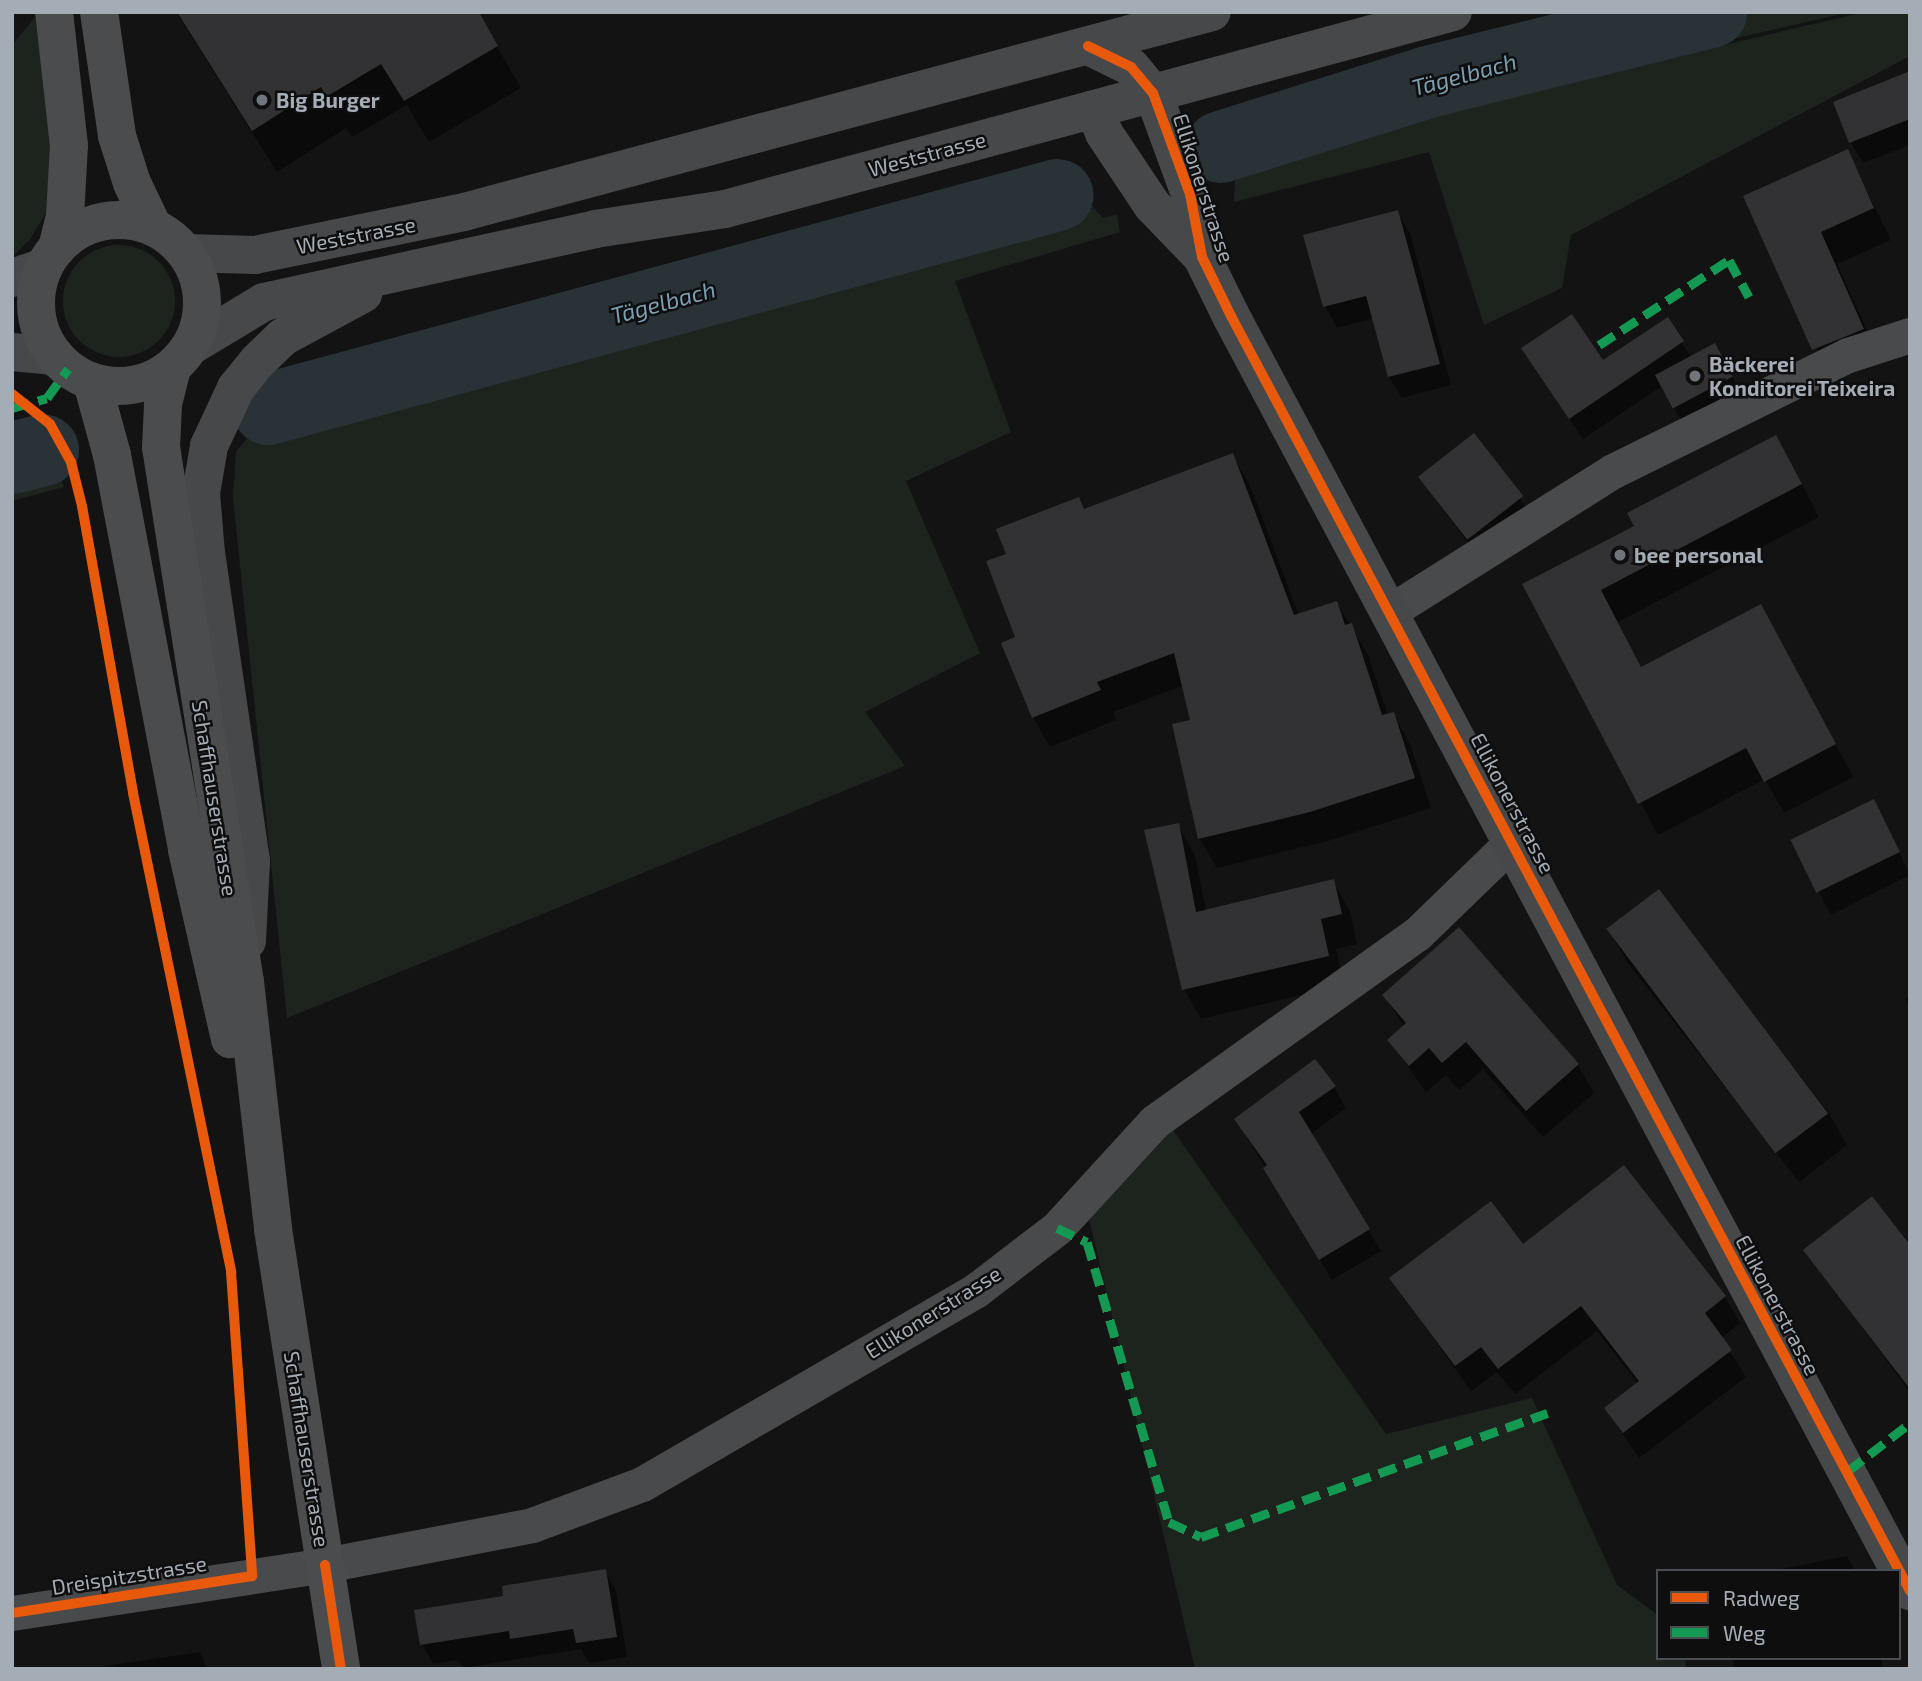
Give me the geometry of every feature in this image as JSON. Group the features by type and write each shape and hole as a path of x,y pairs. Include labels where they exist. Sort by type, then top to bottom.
{"main road":[{"path":"38,265 100,222 127,220 153,227 186,253 202,299 181,357 148,382 121,387 92,382 55,356 43,337 37,313 38,265 65,216 69,145 54,12"},
{"path":"99,12 117,136 132,183 153,227"},
{"name":"Weststrasse","path":"186,253 255,255 385,231 1213,12"},
{"name":"Weststrasse","path":"181,357 264,302 396,276 595,229 725,209 1099,121 1453,12"},
{"name":"Ellikonerstrasse","path":"1088,46 1131,67 1157,104 1190,194 1202,257"},
{"name":"Ellikonerstrasse","path":"1099,121 1152,205 1202,257 1399,605 1512,842 1898,1569"},
{"name":"Weststrasse","path":"245,982 251,861 206,554 201,493 209,446 236,388 283,337 396,276"},
{"path":"12,352 55,356"},
{"name":"Schaffhauserstrasse","path":"181,357 163,405 161,447 245,982 273,1229 341,1669"},
{"name":"Schaffhauserstrasse","path":"92,382 113,455 187,850 273,1229"},
{"name":"Ellikonerstrasse","path":"1901,1574 1910,1591"}],"street":[{"path":"1399,605 1613,471 1848,355 1910,335"},
{"name":"Ellikonerstrasse","path":"325,1565 532,1525 642,1484 975,1291 1057,1228 1154,1122 1417,934 1512,842"},
{"name":"Dreispitzstrasse","path":"12,1613 325,1565"}],"shaded area":[{"path":"1588,12 1850,12 1637,61 1442,111 1865,12 1910,12 1910,56 1571,235 1562,288 1484,325 1429,152 1234,202 1235,180 1432,113 1233,175 1228,128 1344,82"},
{"path":"35,17 51,135 48,209 31,238 12,257 12,45"},
{"path":"1036,167 1058,169 1103,218 1117,214 1120,232 955,281 1011,432 906,481 980,653 865,712 905,766 287,1018 233,498 236,452 257,426 296,417 296,374 485,330"},
{"path":"119,245 140,250 158,262 170,280 175,301 170,322 158,340 140,352 119,357 98,352 80,340 68,322 63,301 68,280 80,262 98,250"},
{"path":"12,424 44,439 64,487 12,501"},
{"path":"1170,1126 1386,1434 1532,1398 1617,1585 1656,1614 1656,1660 1685,1660 1686,1669 1195,1669 1089,1218"}],"building":[{"path":"177,12 479,12 498,46 404,101 381,64 326,97 321,87 252,131"},
{"path":"1910,71 1910,119 1849,143 1833,102"},
{"path":"1848,149 1874,208 1821,232 1864,329 1812,350 1743,196"},
{"path":"1398,210 1440,364 1388,377 1366,296 1323,307 1303,235"},
{"path":"1572,314 1603,360 1668,317 1684,341 1569,419 1521,348"},
{"path":"1715,343 1733,377 1673,408 1655,375"},
{"path":"1474,433 1523,496 1467,540 1418,477"},
{"path":"1776,435 1802,484 1601,590 1641,667 1761,604 1836,744 1764,782 1746,748 1638,804 1522,584 1634,526 1627,513"},
{"path":"1233,453 1294,615 1337,601 1345,625 1352,623 1382,715 1394,712 1415,778 1310,812 1198,839 1172,724 1190,720 1174,653 1097,682 1101,690 1032,718 1001,643 1015,637 986,561 1006,554 996,529 1079,497 1084,509"},
{"path":"1874,799 1900,852 1816,893 1790,840"},
{"path":"1179,823 1196,912 1334,879 1342,914 1321,919 1329,956 1182,990 1144,830"},
{"path":"1659,889 1828,1113 1775,1153 1606,929"},
{"path":"1459,927 1579,1064 1526,1111 1466,1042 1442,1063 1429,1048 1409,1066 1387,1040 1406,1023 1382,995"},
{"path":"1315,1059 1336,1086 1299,1112 1370,1229 1319,1260 1263,1168 1267,1165 1234,1119"},
{"path":"1624,1165 1726,1296 1705,1313 1732,1350 1623,1433 1604,1408 1639,1381 1581,1306 1498,1369 1481,1347 1455,1366 1389,1278 1491,1201 1523,1244"},
{"path":"1872,1196 1910,1245 1910,1389 1803,1250"},
{"path":"606,1569 617,1637 576,1643 573,1629 510,1639 509,1631 420,1645 414,1610 503,1596 502,1586"}],"waterway":[{"name":"Tägelbach","path":"1221,147 1428,82 1711,12"},
{"name":"Tägelbach","path":"268,409 1058,195"},
{"name":"Tägelbach","path":"12,458 43,450"}],"marked path":[{"path":"1599,345 1729,260 1749,297"},
{"path":"12,408 47,398 68,369"},
{"path":"1057,1228 1087,1242 1169,1522 1201,1537 1548,1413"},
{"path":"1848,1471 1910,1423"}],"cycle path":[{"path":"1088,46 1131,67 1153,93 1190,194 1202,257 1231,316 1898,1569"},
{"path":"12,394 50,424 71,462 82,506 133,793 231,1272 252,1576 12,1613"},
{"path":"325,1565 341,1669"},
{"path":"1901,1574 1910,1591"}],"place":[{"name":"Big Burger","path":"262,100"},
{"name":"Bäckerei Konditorei Teixeira","path":"1695,376"},
{"name":"bee personal","path":"1620,555"}]}
